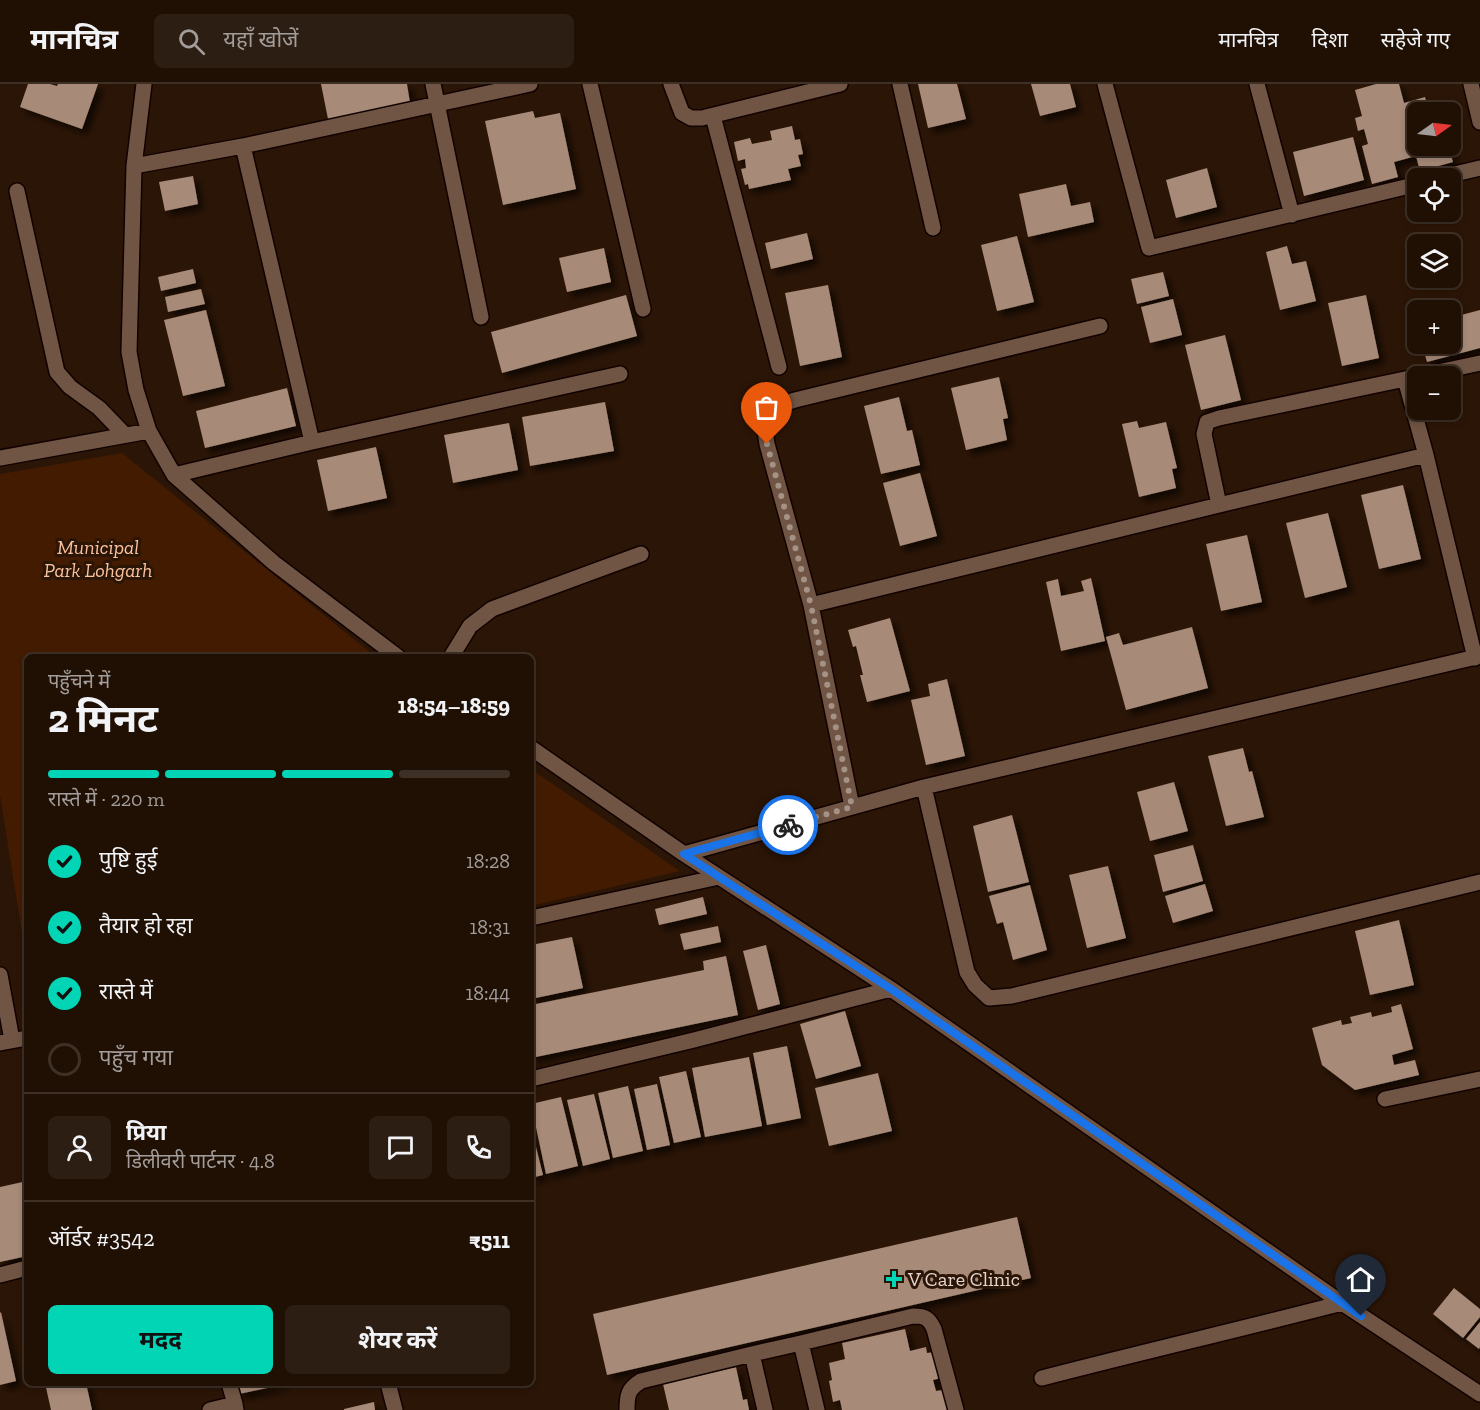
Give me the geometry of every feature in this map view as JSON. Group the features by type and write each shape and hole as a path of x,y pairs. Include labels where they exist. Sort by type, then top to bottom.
{"street":[{"path":"144,84 134,166 129,352 136,390 149,431 174,475 274,563 394,654"},
{"path":"433,84 482,317"},
{"path":"134,166 243,146 530,84"},
{"path":"590,84 643,309"},
{"path":"671,84 682,113 692,118 713,116 840,84"},
{"path":"900,84 933,228"},
{"path":"1105,84 1149,248 1407,187"},
{"path":"1257,84 1292,215"},
{"path":"1471,84 1480,122"},
{"path":"713,116 779,367"},
{"path":"243,146 312,442"},
{"path":"1461,173 1480,168"},
{"path":"17,191 57,372 70,387 99,408 125,435"},
{"path":"852,807 811,605 767,444 764,426 768,413 779,404 1100,326"},
{"path":"1219,505 1204,434 1207,422 1480,363"},
{"path":"174,475 620,374"},
{"path":"684,854 924,787 1477,657 1405,379"},
{"path":"0,458 149,431"},
{"path":"811,605 1426,455"},
{"path":"452,654 470,626 492,609 641,554"},
{"path":"534,750 684,854 891,989 1342,1303 1480,1394"},
{"path":"924,787 967,972 975,986 989,998 1012,996 1480,882"},
{"path":"534,917 719,877"},
{"path":"0,975 13,1040"},
{"path":"534,1078 891,989"},
{"path":"1385,1099 1480,1079"},
{"path":"0,1275 24,1269"},
{"path":"1042,1378 1342,1303"},
{"path":"627,1410 627,1395 632,1386 641,1381 913,1316 922,1316 930,1319 934,1329 957,1410"},
{"path":"801,1342 817,1410"},
{"path":"752,1354 765,1410"},
{"path":"210,1410 236,1407 230,1386"},
{"path":"389,1386 395,1410"}],"green space":[{"name":"Municipal Park Lohgarh","path":"122,453 372,654 24,654 24,946 0,795 0,474"},
{"path":"534,771 680,871 534,905"}],"building":[{"path":"28,84 57,86 58,84 98,84 82,129 20,107"},
{"path":"321,84 407,84 410,103 328,119"},
{"path":"918,84 957,84 966,119 928,128"},
{"path":"1031,84 1070,84 1076,107 1040,116"},
{"path":"1376,84 1399,84 1404,103 1407,102 1407,156 1416,156 1394,162 1398,177 1372,184 1362,146 1368,144 1364,129 1358,131 1355,118 1362,116 1355,90"},
{"path":"1425,97 1426,102 1408,102"},
{"path":"533,111 535,118 560,113 576,189 503,205 485,121"},
{"path":"792,126 795,140 800,139 803,154 798,155 801,166 788,169 791,180 749,189 748,184 745,185 741,169 746,168 745,159 738,161 734,142 750,138 752,144 772,140 770,131"},
{"path":"1353,137 1364,180 1304,196 1293,152"},
{"path":"1416,156 1451,156 1453,162 1431,168 1419,168"},
{"path":"1207,168 1217,207 1176,218 1166,180"},
{"path":"193,176 198,204 165,211 159,182"},
{"path":"1066,184 1071,206 1090,202 1094,222 1028,237 1019,194"},
{"path":"807,233 813,259 771,269 765,243"},
{"path":"1017,236 1034,302 997,311 981,245"},
{"path":"1287,246 1292,264 1306,261 1316,301 1280,310 1266,252"},
{"path":"604,248 611,282 567,292 559,258"},
{"path":"193,269 196,283 161,291 158,277"},
{"path":"1163,272 1169,296 1137,304 1131,279"},
{"path":"828,285 842,357 800,366 785,293"},
{"path":"201,289 205,304 168,312 165,297"},
{"path":"626,295 637,336 502,373 491,332"},
{"path":"1366,295 1379,358 1342,366 1328,303"},
{"path":"1173,299 1182,335 1150,343 1141,307"},
{"path":"206,310 225,386 183,396 164,320"},
{"path":"1480,310 1480,348 1461,353 1461,315"},
{"path":"1225,335 1241,400 1201,410 1185,345"},
{"path":"1425,354 1457,354 1427,362"},
{"path":"999,377 1008,418 1003,419 1007,440 966,450 951,388"},
{"path":"287,388 296,426 205,448 196,411"},
{"path":"899,397 907,431 912,430 920,465 881,474 864,406"},
{"path":"605,402 614,451 530,466 522,417"},
{"path":"1137,421 1139,428 1166,422 1177,468 1172,469 1176,488 1139,497 1122,424"},
{"path":"509,423 518,470 453,483 444,435"},
{"path":"376,447 387,498 328,511 317,460"},
{"path":"920,473 937,536 900,546 883,483"},
{"path":"1403,485 1421,559 1379,569 1361,495"},
{"path":"1328,513 1347,587 1305,598 1286,523"},
{"path":"1247,535 1262,602 1221,611 1206,544"},
{"path":"1091,578 1105,641 1061,651 1046,582 1058,579 1061,596 1084,591 1081,581"},
{"path":"890,618 910,691 867,702 856,646 853,647 848,630"},
{"path":"1192,627 1208,688 1126,710 1106,637 1119,633 1123,645"},
{"path":"947,679 965,756 926,765 911,700 930,696 928,684"},
{"path":"1243,748 1249,772 1252,771 1264,817 1226,826 1208,756"},
{"path":"1174,782 1188,831 1150,841 1137,792"},
{"path":"1012,815 1029,882 988,892 973,826"},
{"path":"1193,845 1203,881 1163,892 1154,855"},
{"path":"1108,866 1126,938 1087,948 1069,875"},
{"path":"1205,884 1213,911 1173,923 1165,896"},
{"path":"1030,885 1047,950 1013,960 1003,922 997,924 989,896"},
{"path":"703,897 707,914 659,925 655,909"},
{"path":"1399,920 1414,985 1370,995 1355,931"},
{"path":"718,926 721,942 684,950 680,934"},
{"path":"572,937 583,988 534,998 534,944"},
{"path":"766,945 780,1004 758,1010 743,951"},
{"path":"726,956 738,1015 534,1057 534,1004 704,970 703,961"},
{"path":"1401,1004 1413,1049 1392,1055 1394,1065 1415,1060 1419,1075 1355,1090 1322,1065 1312,1028 1341,1020 1342,1025 1352,1023 1350,1017 1371,1012 1372,1017 1392,1012 1391,1007"},
{"path":"845,1011 861,1066 816,1079 800,1024"},
{"path":"787,1046 801,1118 767,1125 753,1053"},
{"path":"749,1057 762,1126 705,1137 692,1068"},
{"path":"686,1071 701,1137 674,1143 659,1077"},
{"path":"878,1073 892,1131 829,1146 815,1088"},
{"path":"657,1084 670,1145 647,1150 634,1089"},
{"path":"628,1086 643,1151 613,1158 598,1093"},
{"path":"594,1094 610,1159 583,1166 567,1100"},
{"path":"561,1097 578,1166 546,1174 534,1118 534,1103"},
{"path":"534,1139 543,1175 534,1177"},
{"path":"24,1182 24,1257 0,1262 0,1187"},
{"path":"1017,1217 1031,1278 607,1375 593,1314"},
{"path":"1454,1288 1480,1309 1480,1317 1463,1338 1433,1314"},
{"path":"0,1313 16,1381 0,1385"},
{"path":"1480,1322 1480,1347 1479,1349 1466,1339"},
{"path":"905,1329 910,1351 926,1347 927,1353 935,1352 941,1378 933,1380 936,1391 943,1390 948,1410 842,1410 840,1400 833,1402 829,1381 832,1380 829,1363 845,1359 842,1343"},
{"path":"736,1367 743,1400 747,1399 749,1410 669,1410 663,1384"},
{"path":"46,1386 87,1386 92,1410 51,1410"},
{"path":"238,1386 277,1386 239,1394"},
{"path":"374,1402 375,1410 344,1410 344,1409"}],"way so far":[{"path":"767,444 811,605 852,807 788,825"}],"place":[{"name":"V Care Clinic","path":"894,1279"}],"route":[{"path":"788,825 684,854 891,989 1361,1316"}]}
